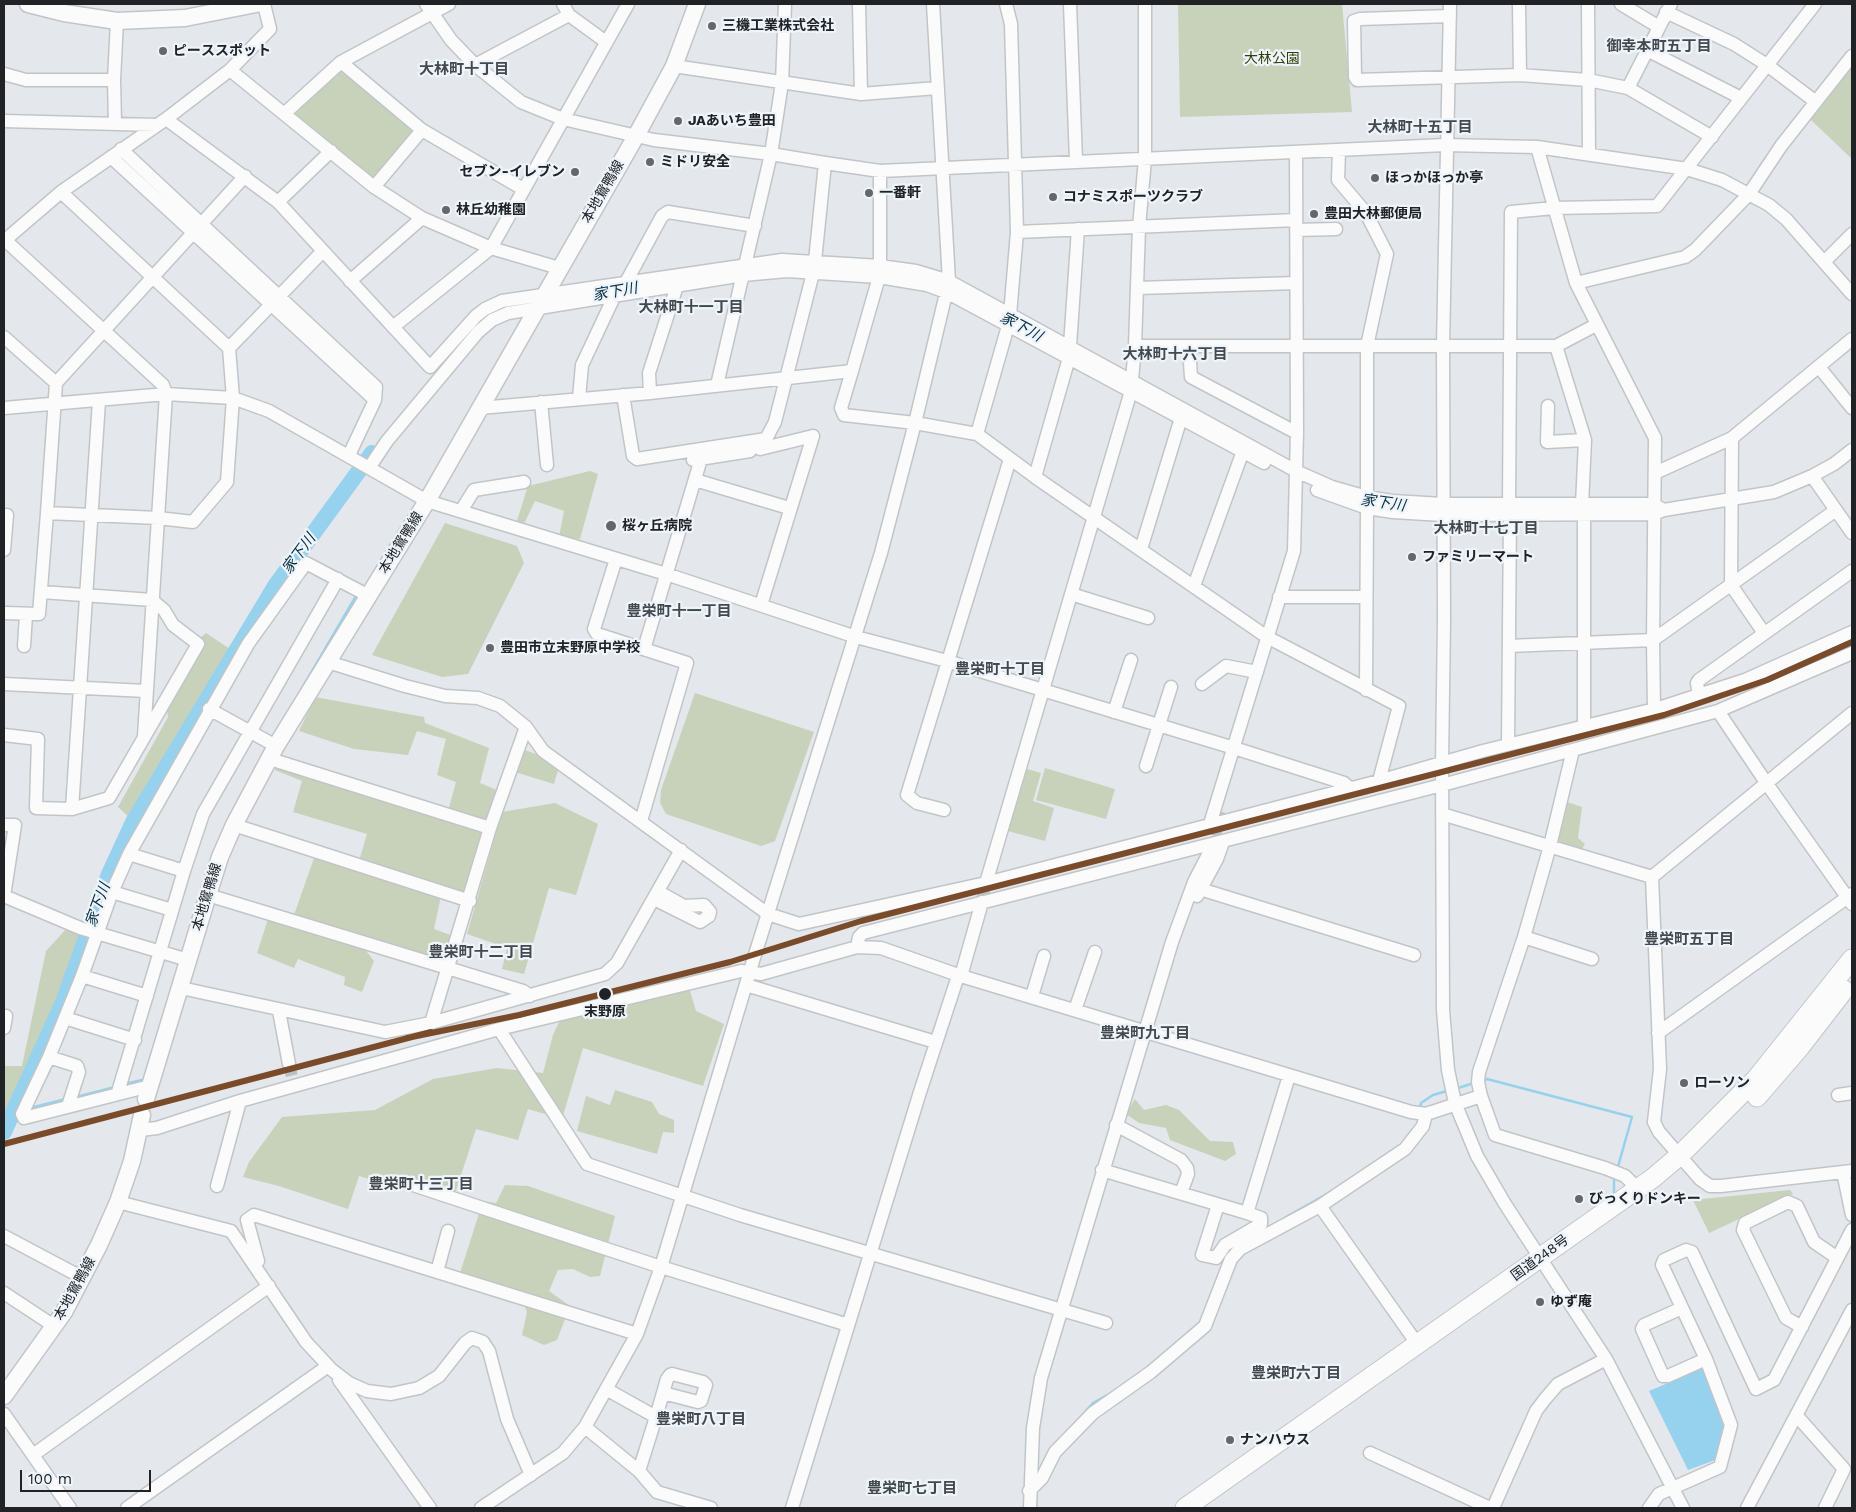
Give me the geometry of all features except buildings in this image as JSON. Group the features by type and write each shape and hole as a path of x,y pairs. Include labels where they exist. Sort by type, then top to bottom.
{"highway":[{"name":"国道248号","path":"1184,1508 1418,1345 1644,1199 1756,1079 1852,959"},
{"name":"国道248号","path":"1204,1508 1470,1323 1593,1219 1682,1160 1746,1108 1774,1078 1852,979"}],"main road":[{"path":"28,4 64,13 117,21 185,18 256,4"},
{"name":"本地鴛鴨線","path":"4,1396 54,1326 82,1278 118,1202 208,895 220,857 234,825 273,753 427,501 636,136 674,66 697,4"}],"street":[{"path":"144,736 166,394 163,385 5,240 61,192 162,122 230,70 270,29 264,4"},
{"path":"285,113 341,62 428,8 449,4"},
{"path":"393,327 491,248 628,4"},
{"path":"717,385 771,154 782,82 786,4"},
{"path":"859,4 861,94"},
{"path":"481,1508 563,1453 585,1427 637,1334 684,1195 751,967 856,637 916,423 947,287 933,4"},
{"path":"978,434 1009,320 1017,232 1011,24 1006,4"},
{"path":"1070,4 1076,160"},
{"path":"986,883 1132,386 1138,288 1139,227 1145,159 1145,4"},
{"path":"1519,4 1520,75"},
{"path":"1588,4 1589,154"},
{"path":"1621,4 1658,27"},
{"path":"1508,745 1511,212 1554,208 1657,206 1815,4"},
{"path":"428,8 451,40 476,65 521,102 563,119 636,136 825,163 880,170 1446,145 1537,147 1687,169 1722,180 1749,194 1786,219 1825,261 1852,294"},
{"path":"1628,88 1668,8 1768,65 1816,102"},
{"path":"476,65 566,9 606,42"},
{"path":"1683,1508 1606,1358 1543,1263 1476,1156 1455,1103 1444,1040 1442,814 1443,346 1446,145 1448,76 1450,10 1354,21 1355,77 1357,80 1448,76 1520,75 1588,80 1628,88 1712,137"},
{"path":"115,123 114,80 117,21"},
{"path":"1647,50 1741,98"},
{"path":"1576,283 1684,258 1694,250 1749,194 1781,146 1852,56"},
{"path":"341,62 422,130 523,189"},
{"path":"674,66 861,94 937,88"},
{"path":"230,70 374,186 422,218 491,248 559,268"},
{"path":"4,74 26,80 114,80"},
{"path":"4,121 162,122 245,176 278,202 322,252 430,367 476,316 485,309 502,301 540,303 614,297 678,286 782,260 814,267 916,271 1070,352 1332,496 1367,503 1443,510 1657,509 1774,492 1812,476 1834,464 1852,450"},
{"path":"374,186 422,130"},
{"path":"1537,147 1576,283 1655,438 1657,509 1653,640 1654,709"},
{"path":"278,202 331,151"},
{"path":"1339,151 1338,180 1366,213 1387,254 1367,346 1366,690"},
{"path":"116,153 203,224 365,374 376,387 375,400 349,455"},
{"path":"116,153 193,234 375,400"},
{"path":"1210,824 1294,551 1296,475 1296,153"},
{"path":"634,467 701,459 760,445 770,434 814,267 825,163"},
{"path":"880,170 879,271 841,408 844,415 916,423 978,434 1035,477 1141,548 1267,637 1399,706 1380,781"},
{"path":"4,613 40,614 56,383 154,278 245,176"},
{"path":"47,513 158,518 193,522 227,482 233,398 229,348 61,192"},
{"path":"625,284 662,216 668,212 755,226"},
{"path":"350,281 422,218"},
{"path":"1017,232 1139,227 1296,225 1336,229"},
{"path":"1035,477 1070,352 1078,229"},
{"path":"1825,261 1852,234"},
{"path":"229,348 322,252"},
{"path":"369,468 387,441 478,332 492,320 540,303 625,284 744,270"},
{"path":"1138,288 1296,283"},
{"path":"650,394 649,373 678,286"},
{"path":"579,398 582,365 614,297"},
{"path":"1135,346 1556,346 1596,325"},
{"path":"4,337 56,383"},
{"path":"1655,473 1732,438 1852,338"},
{"path":"1556,346 1585,440 1583,510 1584,726"},
{"path":"1189,347 1191,378 1296,433"},
{"path":"1819,367 1852,408"},
{"path":"480,408 579,398 650,394 852,371"},
{"path":"1132,386 1180,418 1242,451 1296,475"},
{"path":"4,408 166,394 233,398 269,411 427,501 666,574 856,637 948,661 1043,692 1234,748 1344,783 1350,788"},
{"path":"623,395 633,456 637,459 760,445 813,436 789,508 761,605"},
{"path":"72,809 78,688 99,401"},
{"path":"541,402 547,465"},
{"path":"1548,406 1547,442 1585,440"},
{"path":"1141,548 1180,418"},
{"path":"1732,438 1731,585 1764,633"},
{"path":"1194,586 1242,451"},
{"path":"644,649 701,459"},
{"path":"944,810 917,803 907,795 1010,459"},
{"path":"1812,476 1852,533"},
{"path":"696,480 789,508"},
{"path":"461,511 474,490 524,482"},
{"path":"1509,646 1653,640 1836,510"},
{"path":"4,550 7,515"},
{"path":"616,559 594,629 597,634 687,663 641,821"},
{"path":"369,596 306,563 248,644 209,709 129,854 96,932 82,976 50,1057 22,1114 24,1118 118,1092 144,1108 157,1128 240,1101 292,1076 498,1029 741,971 751,967"},
{"path":"1698,696 1697,684 1699,680 1852,571"},
{"path":"118,1092 159,951 203,814 338,579"},
{"path":"4,736 38,739 36,808 72,809 109,798 198,644 173,625 164,610 152,600 42,592"},
{"path":"1071,594 1148,618"},
{"path":"1280,597 1366,597"},
{"path":"24,646 26,615"},
{"path":"328,662 405,686 445,696 478,698 500,706 526,727 543,751 768,914 799,924 986,883 1380,781 1508,745 1654,709 1698,696 1784,664 1852,632"},
{"path":"857,947 859,937 864,933 1204,850 1223,842 1718,711 1852,653"},
{"path":"1114,712 1131,660"},
{"path":"1202,684 1226,666 1257,672"},
{"path":"4,684 146,690"},
{"path":"1146,766 1170,687"},
{"path":"209,709 250,731 273,753 490,828"},
{"path":"1658,1034 1851,898 1767,784 1718,711"},
{"path":"1652,877 1852,713"},
{"path":"431,1023 470,901 490,828 526,727"},
{"path":"1222,812 1234,761 1234,748"},
{"path":"1573,750 1550,846 1524,937 1479,1072 1481,1096 1495,1135 1605,1168 1625,1176 1638,1189"},
{"path":"1442,814 1652,877"},
{"path":"4,825 15,825 4,896 96,932 188,960"},
{"path":"234,825 470,901"},
{"path":"1030,1508 1034,1428 1040,1378 1174,938 1185,925 1200,889 1217,859 1223,842"},
{"path":"181,988 283,1012 385,1032 431,1023 530,996 605,974 617,963 681,850"},
{"path":"1174,938 1170,927 1204,850"},
{"path":"129,854 184,871"},
{"path":"1652,877 1659,1079 1654,1122 1659,1132 1682,1160 1700,1179 1710,1186 1848,1171 1852,1215"},
{"path":"1200,889 1414,955"},
{"path":"112,892 172,910"},
{"path":"208,895 524,991 530,996"},
{"path":"792,1508 920,1092 957,979 961,976 982,903"},
{"path":"1524,937 1592,959"},
{"path":"751,967 761,974 857,947 882,948 961,976 1411,1112 1426,1114 1481,1096"},
{"path":"1075,1010 1095,952"},
{"path":"1032,996 1044,956"},
{"path":"82,976 147,996"},
{"path":"746,985 932,1041"},
{"path":"283,1012 292,1076"},
{"path":"65,1018 134,1040"},
{"path":"498,1029 587,1164 740,1215 871,1252 1106,1324"},
{"path":"50,1057 77,1066 79,1072 68,1106"},
{"path":"1247,1213 1289,1076"},
{"path":"1838,1095 1852,1093"},
{"path":"217,1186 240,1101"},
{"path":"1030,1491 1042,1478 1055,1452 1093,1413 1151,1372 1205,1326 1231,1259 1240,1249 1320,1206 1405,1149 1423,1126 1426,1114"},
{"path":"1116,1126 1182,1160 1188,1174 1181,1193"},
{"path":"1102,1170 1181,1193 1261,1218 1261,1224 1225,1245 1216,1258 1202,1255 1218,1205"},
{"path":"404,1182 661,1267 848,1325"},
{"path":"118,1202 231,1231 270,1286 306,1342 330,1368 430,1508"},
{"path":"1802,1327 1786,1318 1744,1230 1745,1223 1788,1202 1797,1206 1814,1242 1836,1257"},
{"path":"1320,1206 1418,1345"},
{"path":"254,1264 258,1261 247,1220 254,1215 637,1334"},
{"path":"1649,1508 1658,1494 1674,1489 1720,1467 1731,1428 1706,1358 1662,1265 1664,1260 1686,1250 1692,1252 1756,1389 1774,1380 1836,1257 1852,1230"},
{"path":"437,1272 448,1231"},
{"path":"4,1236 82,1278"},
{"path":"33,1455 270,1286"},
{"path":"4,1293 54,1326"},
{"path":"1682,1308 1644,1325 1642,1329 1663,1376 1668,1376 1706,1358"},
{"path":"1747,1508 1852,1310"},
{"path":"330,1368 349,1383 367,1391 391,1394 402,1393 418,1388 439,1376 465,1343 472,1338 483,1342 489,1351 507,1419 531,1475"},
{"path":"1370,1453 1492,1508 1536,1412 1545,1399 1558,1384 1606,1358"},
{"path":"127,1508 330,1368"},
{"path":"606,1389 656,1417"},
{"path":"639,1471 663,1393"},
{"path":"4,1414 70,1508"},
{"path":"1797,1416 1844,1470 1825,1508"},
{"path":"585,1427 639,1471 657,1492 711,1508"}],"green space":[{"name":"大林公園","path":"1178,4 1342,4 1352,112 1180,117"},
{"path":"1852,65 1852,159 1810,119"},
{"path":"338,69 342,70 411,127 413,134 376,175 371,177 296,115 295,112"},
{"path":"590,471 598,474 580,539 559,537 564,511 535,501 523,526 516,524 528,486"},
{"path":"445,523 517,546 524,563 468,674 442,677 372,655"},
{"path":"206,633 230,649 131,819 118,807 168,717 166,705 201,648 200,638"},
{"path":"695,693 814,732 775,841 761,846 666,814 660,803 661,790"},
{"path":"315,697 424,717 425,723 489,748 480,783 499,791 487,823 448,811 456,782 437,775 446,739 417,731 408,755 354,749 299,731"},
{"path":"522,749 539,755 558,770 554,784 515,772"},
{"path":"276,764 487,829 466,896 359,861 367,834 293,812 302,781 275,770"},
{"path":"1024,768 1041,773 1033,801 1054,808 1045,841 1008,831"},
{"path":"1045,768 1115,789 1106,819 1036,800"},
{"path":"1567,802 1582,807 1578,838 1585,844 1581,850 1555,842"},
{"path":"555,803 598,824 576,895 549,888 524,974 502,969 507,948 467,934 502,812"},
{"path":"314,858 441,896 434,929 453,936 443,962 294,915"},
{"path":"268,919 363,947 374,961 362,992 344,985 345,977 298,959 294,968 257,953"},
{"path":"68,927 84,933 61,999 14,1109 4,1126 4,1066 22,1066 46,951"},
{"path":"689,988 696,1011 724,1024 703,1086 583,1048 562,1119 528,1109 518,1140 476,1129 452,1203 359,1176 348,1209 279,1186 243,1177 249,1162 282,1117 375,1110 433,1079 497,1068 543,1073 553,1035 561,1018"},
{"path":"615,1090 652,1102 659,1114 674,1120 674,1133 663,1132 657,1154 577,1131 586,1096 610,1105"},
{"path":"1135,1099 1144,1110 1166,1105 1179,1110 1210,1141 1233,1142 1236,1154 1225,1161 1170,1140 1166,1128 1139,1123 1126,1114"},
{"path":"505,1185 528,1186 615,1216 600,1276 590,1277 573,1269 558,1270 549,1291 570,1306 557,1340 544,1345 522,1335 527,1312 519,1291 460,1273 483,1201 496,1203"},
{"path":"1790,1190 1793,1194 1709,1233 1693,1200"}],"water":[{"path":"1708,1366 1729,1422 1718,1459 1688,1470 1649,1391"}],"waterway":[{"name":"家下川","path":"471,331 481,319 492,313 516,307"},
{"name":"家下川","path":"4,1132 63,1002 109,874 133,822 275,586 372,453"},
{"path":"301,690 356,596"},
{"path":"125,1084 146,1079"},
{"path":"1482,1081 1487,1079 1632,1117 1617,1170"},
{"path":"1455,1089 1474,1083"},
{"path":"76,1097 115,1087"},
{"path":"1420,1108 1421,1103 1433,1095 1447,1091"},
{"path":"30,1108 66,1099"},
{"path":"1614,1177 1614,1196"},
{"path":"1286,1217 1327,1194"},
{"path":"1077,1421 1093,1403 1111,1393"}],"tunnel":[{"path":"1209,853 1222,812"},
{"path":"982,902 986,883"},
{"path":"289,1064 292,1077"}],"transit line":[{"path":"407,1038 519,1015 730,962 861,921 1664,715 1767,680 1852,642"},
{"path":"4,1144 431,1032"}],"place":[{"name":"三機工業株式会社","path":"712,26"},
{"name":"ピーススポット","path":"163,51"},
{"name":"JAあいち豊田","path":"678,121"},
{"name":"ミドリ安全","path":"650,162"},
{"name":"セブン-イレブン","path":"575,172"},
{"name":"ほっかほっか亭","path":"1375,178"},
{"name":"一番軒","path":"869,193"},
{"name":"コナミスポーツクラブ","path":"1053,197"},
{"name":"林丘幼稚園","path":"446,210"},
{"name":"豊田大林郵便局","path":"1314,214"},
{"name":"桜ヶ丘病院","path":"611,526"},
{"name":"ファミリーマート","path":"1412,557"},
{"name":"豊田市立末野原中学校","path":"490,648"},
{"name":"末野原","path":"605,994"},
{"name":"ローソン","path":"1684,1083"},
{"name":"びっくりドンキー","path":"1579,1199"},
{"name":"ゆず庵","path":"1540,1302"},
{"name":"ナンハウス","path":"1230,1440"}],"district":[{"name":"御幸本町五丁目","path":"1659,47"},
{"name":"大林町十丁目","path":"464,70"},
{"name":"大林町十五丁目","path":"1420,128"},
{"name":"大林町十一丁目","path":"691,308"},
{"name":"大林町十六丁目","path":"1175,355"},
{"name":"大林町十七丁目","path":"1486,529"},
{"name":"豊栄町十一丁目","path":"679,612"},
{"name":"豊栄町十丁目","path":"1000,670"},
{"name":"豊栄町五丁目","path":"1689,940"},
{"name":"豊栄町十二丁目","path":"481,953"},
{"name":"豊栄町九丁目","path":"1145,1034"},
{"name":"豊栄町十三丁目","path":"421,1185"},
{"name":"豊栄町六丁目","path":"1296,1374"},
{"name":"豊栄町八丁目","path":"701,1420"},
{"name":"豊栄町七丁目","path":"912,1489"}]}
